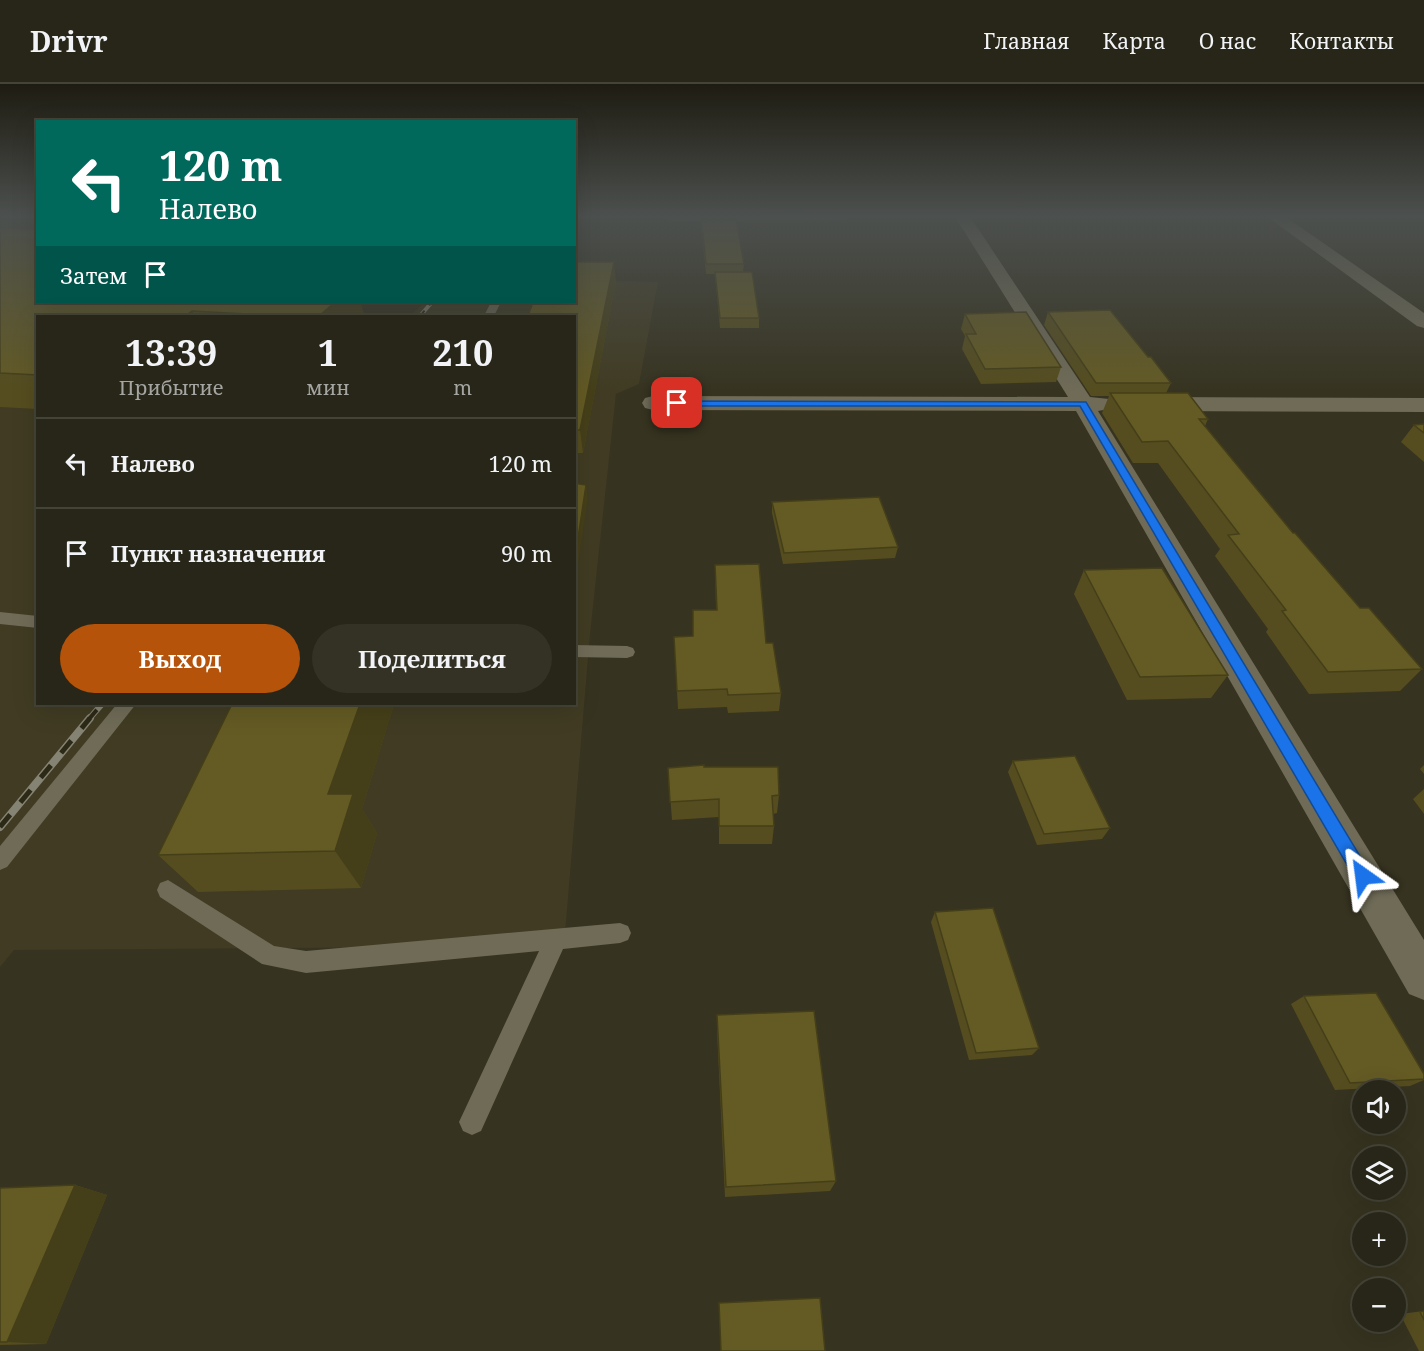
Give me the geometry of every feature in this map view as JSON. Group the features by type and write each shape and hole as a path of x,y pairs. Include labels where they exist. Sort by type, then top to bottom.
{"street":[{"path":"1000,274 1083,404 1424,979"},
{"path":"1358,274 1424,322"},
{"path":"653,403 1424,405"}],"lane":[{"path":"0,618 36,622"},
{"path":"576,651 627,652"},
{"path":"0,861 126,705"},
{"path":"168,890 270,956 306,962 620,933"},
{"path":"472,1122 557,938"}],"shaded area":[{"path":"0,274 36,274 37,303 2,330 36,333 36,705 576,705 576,315 411,315 424,303 576,303 576,280 658,282 639,384 616,394 590,634 564,946 14,950 0,967"}],"building":[{"path":"0,274 36,274 36,303 334,303 320,315 192,311 186,315 36,315 36,375 0,373"},
{"path":"576,274 612,274 580,430 576,430 576,315 528,315 533,303 576,303"},
{"path":"715,274 752,274 759,318 720,318"},
{"path":"1110,310 1171,383 1096,383 1048,312"},
{"path":"1026,312 1061,367 985,369 966,334 976,334 965,314"},
{"path":"1110,393 1188,393 1208,419 1199,419 1293,533 1360,608 1369,608 1422,669 1328,672 1282,611 1286,610 1228,535 1239,534 1168,441 1142,442"},
{"path":"1424,424 1424,433 1414,425"},
{"path":"576,483 586,485 576,552"},
{"path":"879,497 898,547 784,553 772,502"},
{"path":"759,564 766,643 773,643 781,693 728,695 727,689 677,691 674,637 693,636 693,610 717,610 715,565"},
{"path":"1162,568 1228,675 1140,677 1084,570"},
{"path":"232,705 360,705 328,794 353,794 335,851 158,855"},
{"path":"1075,756 1110,828 1044,834 1013,761"},
{"path":"704,765 704,767 778,767 779,795 772,796 774,826 719,826 719,799 670,802 668,768"},
{"path":"993,908 1039,1048 976,1053 935,912"},
{"path":"1376,993 1424,1074 1424,1079 1352,1080 1350,1083 1304,996"},
{"path":"814,1011 836,1181 726,1187 717,1015"},
{"path":"75,1185 7,1342 0,1342 0,1188"},
{"path":"820,1298 825,1351 721,1351 719,1303"}],"railway":[{"path":"421,315 431,303"},
{"path":"89,719 101,705"},
{"path":"0,827 90,718"}],"route":[{"path":"677,403 1083,404 1363,876"}]}
